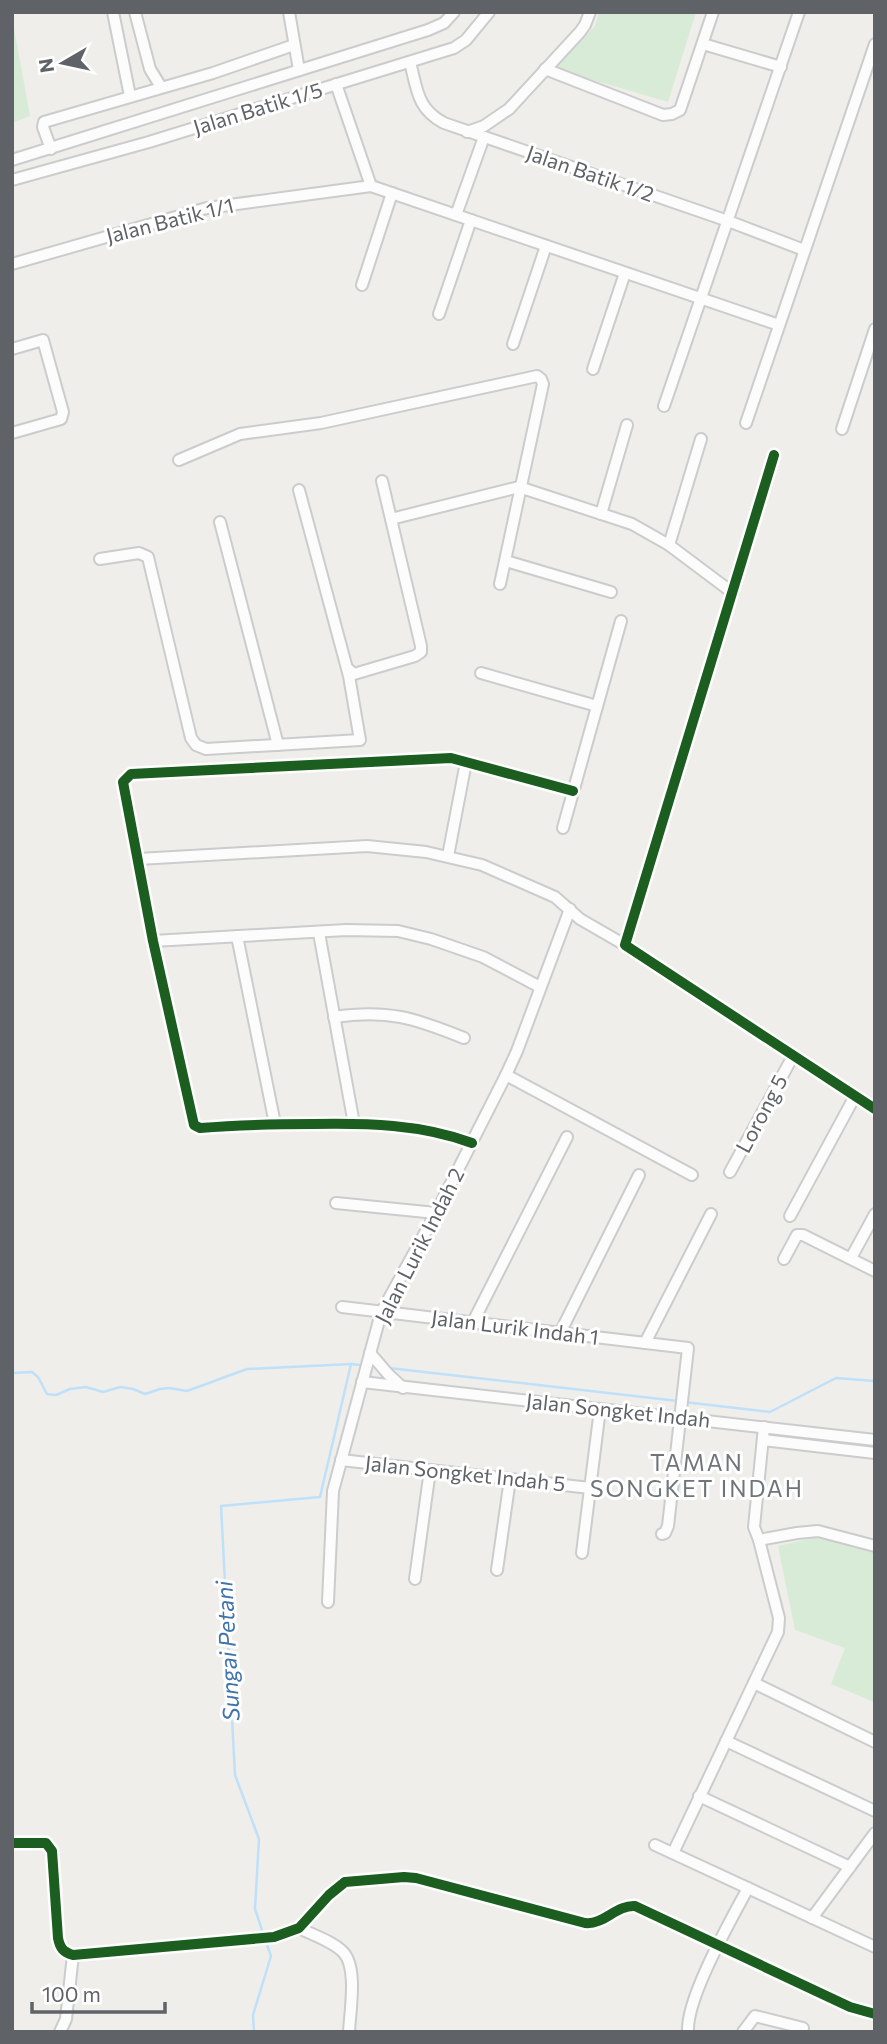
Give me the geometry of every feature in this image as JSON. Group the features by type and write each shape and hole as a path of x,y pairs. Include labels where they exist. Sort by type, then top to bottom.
{"street":[{"path":"113,12 130,96"},
{"path":"135,12 150,69 161,87"},
{"path":"289,12 299,70"},
{"path":"12,160 428,30 444,23 454,12"},
{"name":"Jalan Batik 1/5","path":"12,180 149,142 454,48 466,40 489,12"},
{"path":"467,132 484,126 509,109 585,25 590,12"},
{"path":"545,69 663,115 672,114 680,110 713,12"},
{"path":"664,407 799,12"},
{"path":"118,36 124,40 132,40 140,33"},
{"path":"703,44 781,67"},
{"path":"746,422 875,44"},
{"path":"51,149 43,127 44,122 213,73 294,45"},
{"name":"Jalan Batik 1/2","path":"410,62 418,96 433,117 467,132 728,221 804,250"},
{"path":"336,84 371,186 779,325"},
{"path":"456,215 484,137"},
{"name":"Jalan Batik 1/1","path":"12,264 207,208 371,186"},
{"path":"362,285 392,193"},
{"path":"439,314 471,220"},
{"path":"513,344 546,246"},
{"path":"593,369 625,273"},
{"path":"842,429 875,329"},
{"path":"12,349 43,340 62,408 61,419 12,433"},
{"path":"179,460 240,434 321,423 537,376 543,384 500,584"},
{"path":"601,513 627,425"},
{"path":"669,545 701,439"},
{"path":"625,945 774,455"},
{"path":"346,668 354,674 421,652 382,481"},
{"path":"391,519 519,487 632,524 669,545 733,593"},
{"path":"100,559 139,552 148,557 191,738 196,745 205,749 360,740 346,668 299,490"},
{"path":"220,522 278,745"},
{"path":"506,561 611,593"},
{"path":"563,828 621,621"},
{"path":"481,673 597,706"},
{"path":"472,1143 435,1132 354,1124 200,1128 194,1125 153,941 123,782 131,774 451,758 573,791"},
{"path":"448,856 466,762"},
{"path":"138,859 367,846 426,852 489,868 555,897 580,919 625,945 875,1109"},
{"name":"Jalan Lurik Indah 2","path":"328,1602 332,1506 341,1460 381,1312 436,1213 506,1075 570,909"},
{"path":"153,941 346,930 398,930 483,957 540,987"},
{"path":"319,933 354,1124"},
{"path":"237,936 275,1124"},
{"path":"334,1017 370,1013 391,1014 423,1021 464,1038"},
{"name":"Lorong 5","path":"730,1172 793,1056"},
{"path":"506,1075 692,1175"},
{"path":"790,1216 855,1096"},
{"path":"473,1322 567,1137"},
{"path":"560,1333 639,1175"},
{"path":"336,1203 436,1213"},
{"path":"645,1343 711,1214"},
{"path":"851,1258 875,1214"},
{"path":"784,1259 794,1239 800,1234 875,1271"},
{"name":"Jalan Lurik Indah 1","path":"342,1307 688,1348 680,1413"},
{"path":"370,1353 403,1388"},
{"name":"Jalan Songket Indah","path":"362,1382 600,1409 680,1413 764,1427 875,1440"},
{"path":"582,1553 600,1409"},
{"path":"662,1534 668,1526 680,1413"},
{"path":"673,1853 779,1626 754,1518 764,1427"},
{"path":"763,1440 875,1453"},
{"name":"Jalan Songket Indah 5","path":"341,1460 590,1488"},
{"path":"415,1579 430,1470"},
{"path":"497,1570 509,1479"},
{"path":"759,1540 818,1531 875,1546"},
{"path":"754,1684 875,1742"},
{"path":"726,1741 875,1811"},
{"path":"699,1796 850,1867"},
{"path":"812,1918 875,1833"},
{"path":"12,1843 46,1843 50,1846 58,1938 65,1953 74,1955 275,1937 299,1928 329,1895 345,1882 404,1877 584,1923 600,1922 626,1907 635,1906 850,2007 875,2014"},
{"path":"655,1845 874,1944"},
{"path":"688,2032 688,2022 697,1996 718,1946 748,1888"},
{"path":"299,1928 338,1948 348,1959 351,1975 349,2032"},
{"path":"60,2032 66,2019 74,1955"},
{"path":"743,2032 755,2016 803,2028"}],"green space":[{"path":"599,12 696,12 668,102 555,69 595,26"},
{"path":"12,17 30,116 12,123"},
{"path":"821,1536 875,1552 874,1702 831,1684 845,1648 795,1630 778,1546"}],"waterway":[{"path":"12,1373 32,1372 38,1377 47,1394 56,1395 70,1389 86,1387 103,1392 120,1387 145,1394 169,1388 187,1391 247,1369 351,1364"},
{"name":"Sungai Petani","path":"263,1933 255,1909 259,1839 235,1775 221,1506 320,1497 351,1364 361,1365"},
{"name":"Sungai Petani","path":"389,1368 678,1401"},
{"name":"Sungai Petani","path":"684,1402 770,1412 836,1378 875,1381"},
{"name":"Sungai Petani","path":"254,2032 253,2015 271,1956 265,1939"}],"cycle path":[{"path":"774,455 625,945 875,1109"},
{"path":"472,1143 413,1128 373,1125 270,1124 200,1128 194,1125 153,941 123,782 131,774 451,758 573,791"},
{"path":"12,1843 46,1843 52,1851 58,1938 62,1949 73,1955 274,1937 299,1928 329,1895 345,1882 404,1877 585,1923 598,1921 622,1909 635,1906 850,2007 875,2014"}],"district":[{"name":"TAMAN SONGKET INDAH","path":"697,1476"}]}
